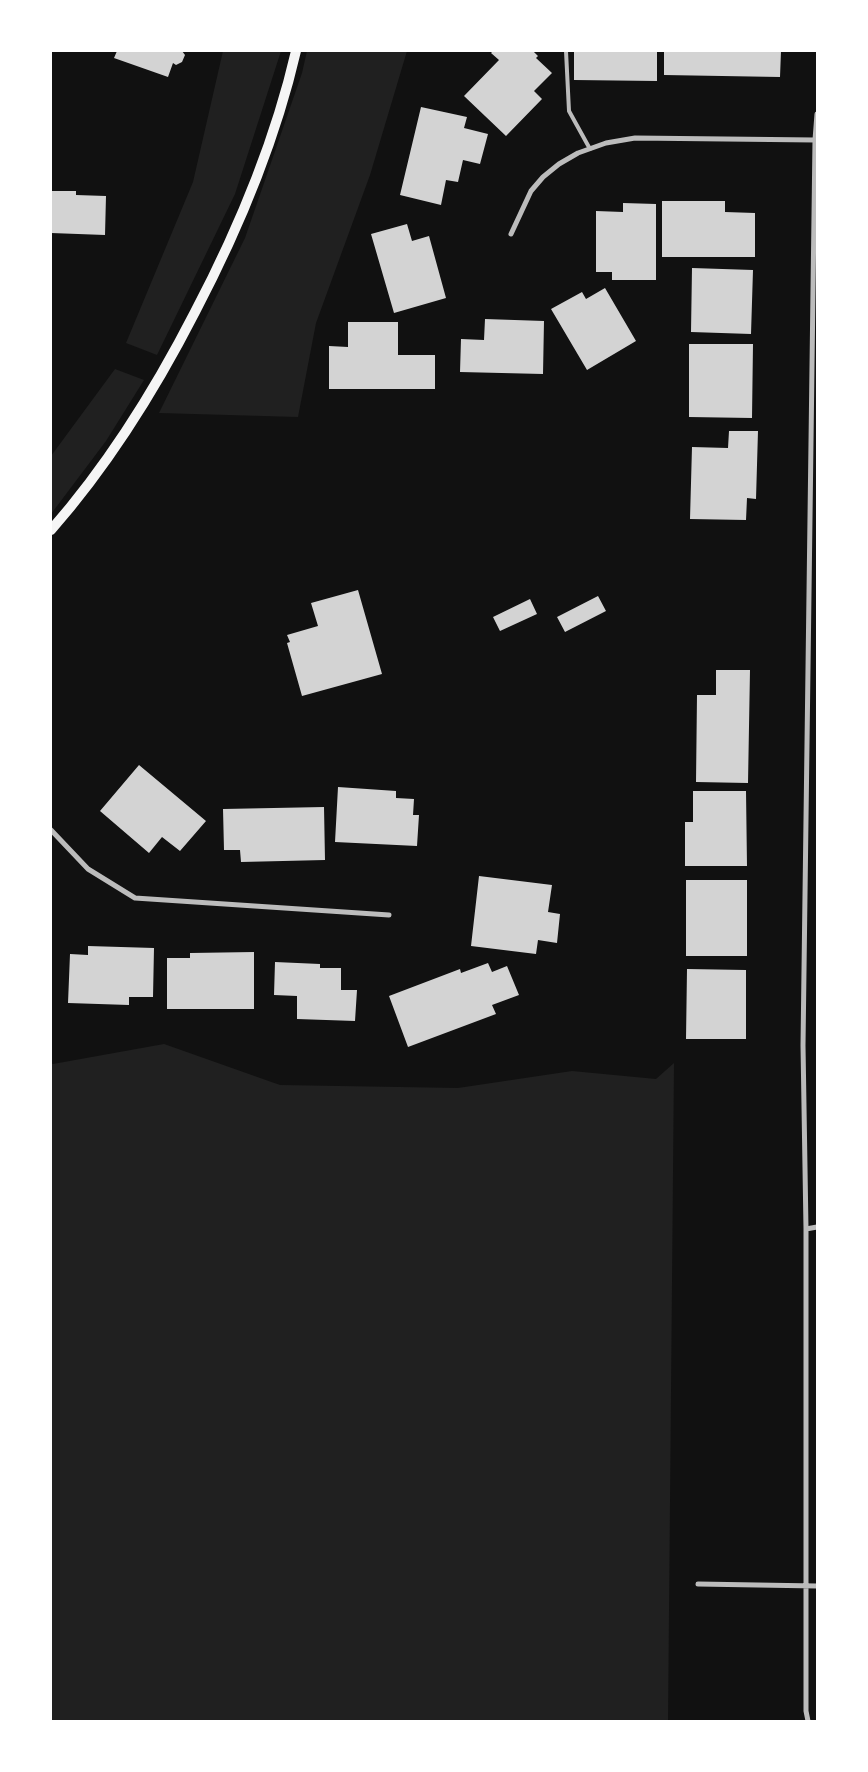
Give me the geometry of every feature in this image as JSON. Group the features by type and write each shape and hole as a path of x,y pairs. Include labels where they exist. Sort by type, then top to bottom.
{"main road":[{"path":"51,530 94,478 129,428 155,387 205,293 233,234 252,187 282,101 296,51"}],"street":[{"path":"808,1721 806,1710 805,1586 806,1229 804,1045 814,140 817,114"},
{"path":"511,234 531,191 543,177 559,164 606,143 635,138 814,140"},
{"path":"51,830 88,869 135,898 389,916"},
{"path":"806,1229 817,1227"},
{"path":"698,1584 817,1586"}],"lane":[{"path":"566,51 568,110 590,149"}],"shaded area":[{"path":"223,51 281,51 235,194 157,355 126,343 193,182"},
{"path":"307,51 407,51 370,175 316,323 298,417 159,413 245,238 302,73"},
{"path":"115,369 144,380 106,441 51,514 51,456"},
{"path":"164,1044 280,1085 458,1088 572,1071 656,1079 674,1063 668,1721 51,1721 51,1063"}],"building":[{"path":"117,51 182,51 185,55 182,62 176,65 173,63 168,77 114,58"},
{"path":"493,51 533,51 538,56 536,58 552,73 534,91 542,99 506,136 464,96 499,60 491,53"},
{"path":"574,51 657,51 657,81 574,80"},
{"path":"664,51 781,51 780,77 664,75"},
{"path":"421,107 467,117 464,128 488,134 480,164 463,160 458,182 446,180 441,205 400,195"},
{"path":"51,191 76,191 76,195 106,196 105,235 51,233"},
{"path":"662,201 725,201 725,212 755,213 755,257 662,257"},
{"path":"623,203 656,204 656,280 612,280 612,272 596,272 596,211 623,212"},
{"path":"407,224 412,241 429,236 446,298 394,313 371,234"},
{"path":"692,268 753,270 751,334 691,332"},
{"path":"605,288 636,341 587,370 551,309 582,292 586,299"},
{"path":"485,319 544,321 543,374 460,372 461,339 484,340"},
{"path":"348,322 398,322 398,355 435,355 435,389 329,389 329,346 348,347"},
{"path":"689,344 753,344 752,418 689,417"},
{"path":"729,431 758,431 756,499 747,498 746,520 690,519 692,447 728,448"},
{"path":"358,590 382,674 302,696 287,643 290,642 287,635 318,626 311,603"},
{"path":"598,596 606,611 565,632 557,617"},
{"path":"530,599 537,614 500,631 493,617"},
{"path":"716,670 750,670 748,783 696,782 697,695 716,695"},
{"path":"139,765 206,821 180,851 162,837 149,853 100,811"},
{"path":"338,787 396,791 396,798 414,799 413,815 419,815 417,846 335,842"},
{"path":"693,791 746,791 747,866 685,866 685,822 693,822"},
{"path":"324,807 325,860 241,862 240,850 224,850 223,809"},
{"path":"479,876 552,885 548,912 560,914 557,943 538,940 536,954 471,946"},
{"path":"686,880 747,880 747,956 686,956"},
{"path":"88,946 154,948 153,997 129,997 129,1005 68,1003 70,954 88,955"},
{"path":"254,952 254,1009 167,1009 167,958 190,958 190,953"},
{"path":"275,962 320,964 320,968 341,968 341,990 357,990 355,1021 297,1019 297,996 274,995"},
{"path":"488,963 492,972 507,966 519,995 492,1005 496,1014 408,1047 389,996 460,969 461,973"},
{"path":"687,969 746,970 746,1039 686,1039"}]}
